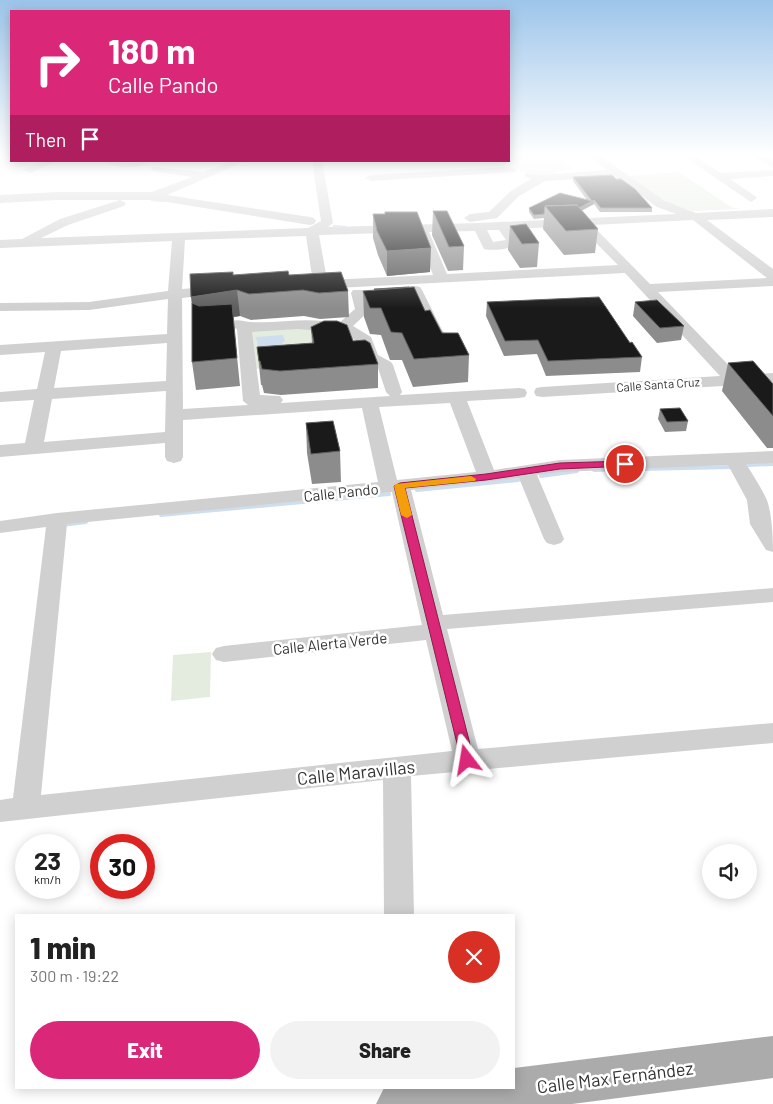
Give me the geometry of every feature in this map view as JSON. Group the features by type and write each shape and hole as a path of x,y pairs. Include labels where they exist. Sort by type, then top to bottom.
{"main road":[{"name":"Calle Max Fernández","path":"398,1104 773,1057"}],"street":[{"path":"22,244 64,222 109,207"},
{"path":"225,207 304,221 359,224 486,217 493,215 501,207"},
{"path":"325,207 328,223"},
{"path":"669,207 691,215 773,276"},
{"path":"0,244 312,231 479,227 691,215 773,213"},
{"path":"581,221 629,269 732,380"},
{"path":"312,231 328,223"},
{"path":"479,227 489,246 498,246 513,241 503,226"},
{"path":"312,231 321,285"},
{"path":"423,233 442,280"},
{"path":"174,457 175,294 179,237"},
{"path":"498,246 515,276"},
{"path":"757,264 773,263"},
{"path":"446,349 435,332 415,290 377,288 321,285 304,291 358,293 377,288 442,280 629,269"},
{"path":"646,288 773,282"},
{"path":"0,307 89,306 175,294 233,290"},
{"path":"358,293 363,310"},
{"path":"406,307 423,306"},
{"path":"343,327 363,310 380,308"},
{"path":"221,325 240,324 250,327 298,324 343,327 365,340 371,358 385,365 394,392"},
{"path":"250,327 244,330 252,402 394,392 519,393"},
{"path":"0,350 175,338"},
{"path":"33,448 54,346"},
{"name":"Calle Santa Cruz","path":"542,392 773,378"},
{"path":"0,397 175,385"},
{"path":"174,416 369,402 464,392"},
{"path":"464,392 486,477"},
{"path":"369,402 435,627 467,760"},
{"path":"0,451 174,437"},
{"name":"Calle Pando","path":"0,527 58,519 486,477 560,466 773,458"},
{"path":"734,459 757,500 760,524 773,546"},
{"path":"526,471 554,539"},
{"path":"13,809 58,519"},
{"name":"Calle Alerta Verde","path":"224,654 435,627 773,595"},
{"name":"Calle Maravillas","path":"13,809 396,767 773,733"},
{"path":"396,767 399,914"},
{"path":"402,1089 403,1104"}],"shaded area":[{"path":"678,207 730,207 740,209 693,211"},
{"path":"299,326 356,344 361,361 253,369 249,329"},
{"path":"211,652 210,697 171,701 173,655"}],"water":[{"path":"283,335 285,341 279,346 258,346 256,337"}],"building":[{"path":"545,207 544,214 534,215 529,208"},
{"path":"545,207 578,207 598,229 566,231"},
{"path":"600,207 652,208 601,208"},
{"path":"433,211 447,211 464,246 449,247"},
{"path":"385,212 417,212 431,248 387,251 377,231 373,214 385,214"},
{"path":"526,224 539,243 522,244 510,226"},
{"path":"288,271 289,275 341,272 348,291 319,293 303,290 249,294 237,290 191,297 190,274 233,272 233,275"},
{"path":"409,287 375,290 374,289"},
{"path":"414,287 425,311 430,310 442,333 458,333 469,355 414,359 402,333 391,332 381,308 370,308 363,291"},
{"path":"599,297 630,343 632,342 642,357 548,361 538,340 505,341 487,302"},
{"path":"657,300 684,326 660,328 635,302"},
{"path":"192,303 199,306 232,304 237,358 192,362"},
{"path":"324,321 337,321 347,325 353,341 365,340 370,343 378,364 280,371 262,369 257,347 314,343 311,327"},
{"path":"753,361 773,384 773,416 728,363"},
{"path":"680,408 688,421 667,422 660,409"},
{"path":"333,421 340,451 311,454 306,423"}],"waterway":[{"path":"334,226 345,227"},
{"path":"748,465 773,464"},
{"path":"594,470 731,467"},
{"path":"541,476 577,471"},
{"path":"417,490 518,480"},
{"path":"161,515 389,494"},
{"path":"62,525 86,522"}],"slow traffic":[{"path":"407,515 400,486 471,479"}],"route":[{"path":"467,760 400,486 486,477 560,466 625,464"}]}
